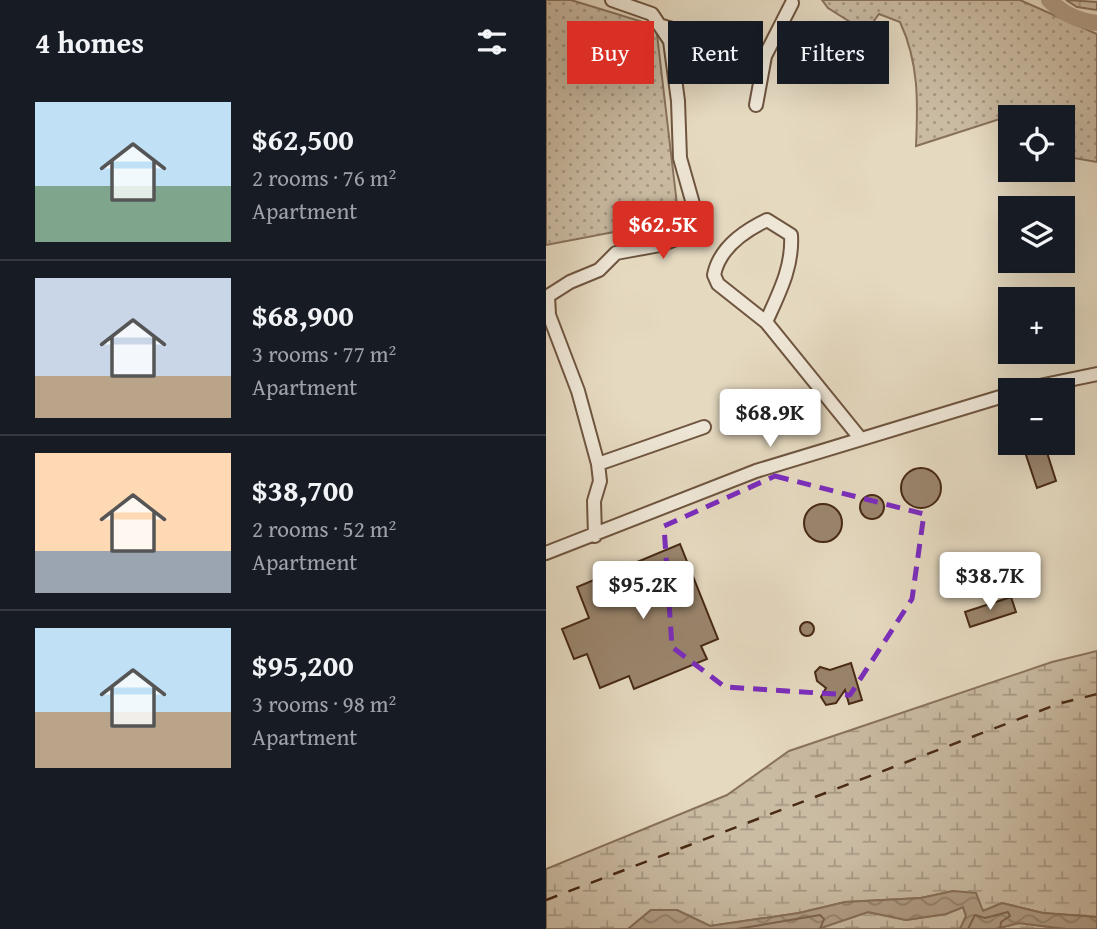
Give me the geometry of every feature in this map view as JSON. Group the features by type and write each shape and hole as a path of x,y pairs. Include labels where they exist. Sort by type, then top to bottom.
{"street":[{"path":"595,536 594,501 600,481 598,464 578,391 546,305 548,296 554,290 599,270 615,253 660,245 695,232 699,218 680,158 675,68 670,41 662,26 644,9 612,0"},
{"path":"756,105 765,56 792,3"},
{"path":"662,26 765,56"},
{"path":"766,322 786,279 792,252 791,235 766,220 742,232 716,266 714,275 718,284 766,322 860,438"},
{"path":"1075,379 1097,374"},
{"path":"546,553 756,471 998,398"},
{"path":"598,464 704,427"}],"highlighted area":[{"path":"775,476 924,514 912,599 850,695 725,687 672,647 664,526"}],"green space":[{"path":"546,0 571,0 640,21 567,21 567,84 654,84 656,26 678,213 640,227 546,245"},
{"path":"822,0 1020,0 1097,34 1097,162 1075,158 1075,105 998,105 998,120 916,146 917,98 914,68 900,22 879,14 874,21 849,21 828,8"},
{"path":"1066,0 1097,2 1097,10 1077,7"},
{"path":"1097,651 1097,917 1043,913 1002,903 983,911 953,891 921,898 845,902 799,913 710,926 677,910 651,910 628,929 546,929 546,869 727,795 789,751 1052,662"},
{"path":"963,907 966,916 960,929 818,929 868,912 906,920 946,914"},
{"path":"1019,923 1066,929 995,929"}],"water":[{"path":"953,891 976,893 983,911 1002,903 1043,913 1097,917 1097,929 1066,929 1019,923 995,929 960,929 966,916 963,907 946,914 906,920 868,912 818,929 628,929 651,910 677,910 710,926 799,913 845,902 921,898"}],"building":[{"path":"1026,455 1048,455 1056,481 1037,488"},
{"path":"921,468 929,469 935,474 940,480 940,496 935,502 929,507 921,508 913,507 907,502 902,496 901,488 902,480 907,474 913,469"},
{"path":"872,495 881,498 884,507 881,516 872,519 863,516 860,507 863,498"},
{"path":"823,504 836,510 842,523 836,536 823,542 810,536 804,523 810,510"},
{"path":"680,544 718,639 701,646 707,659 634,689 629,676 600,688 587,654 574,659 562,629 589,618 577,587"},
{"path":"1011,597 1016,612 970,627 965,612"},
{"path":"807,622 812,624 812,634 807,636 802,634 800,629 802,624"},
{"path":"851,663 862,700 849,704 845,690 836,703 826,705 821,697 826,688 817,681 815,672 820,667 830,670"}],"waterway":[{"path":"1049,0 1071,16 1097,23"}],"railway":[{"path":"546,900 1058,704 1097,694"}]}
